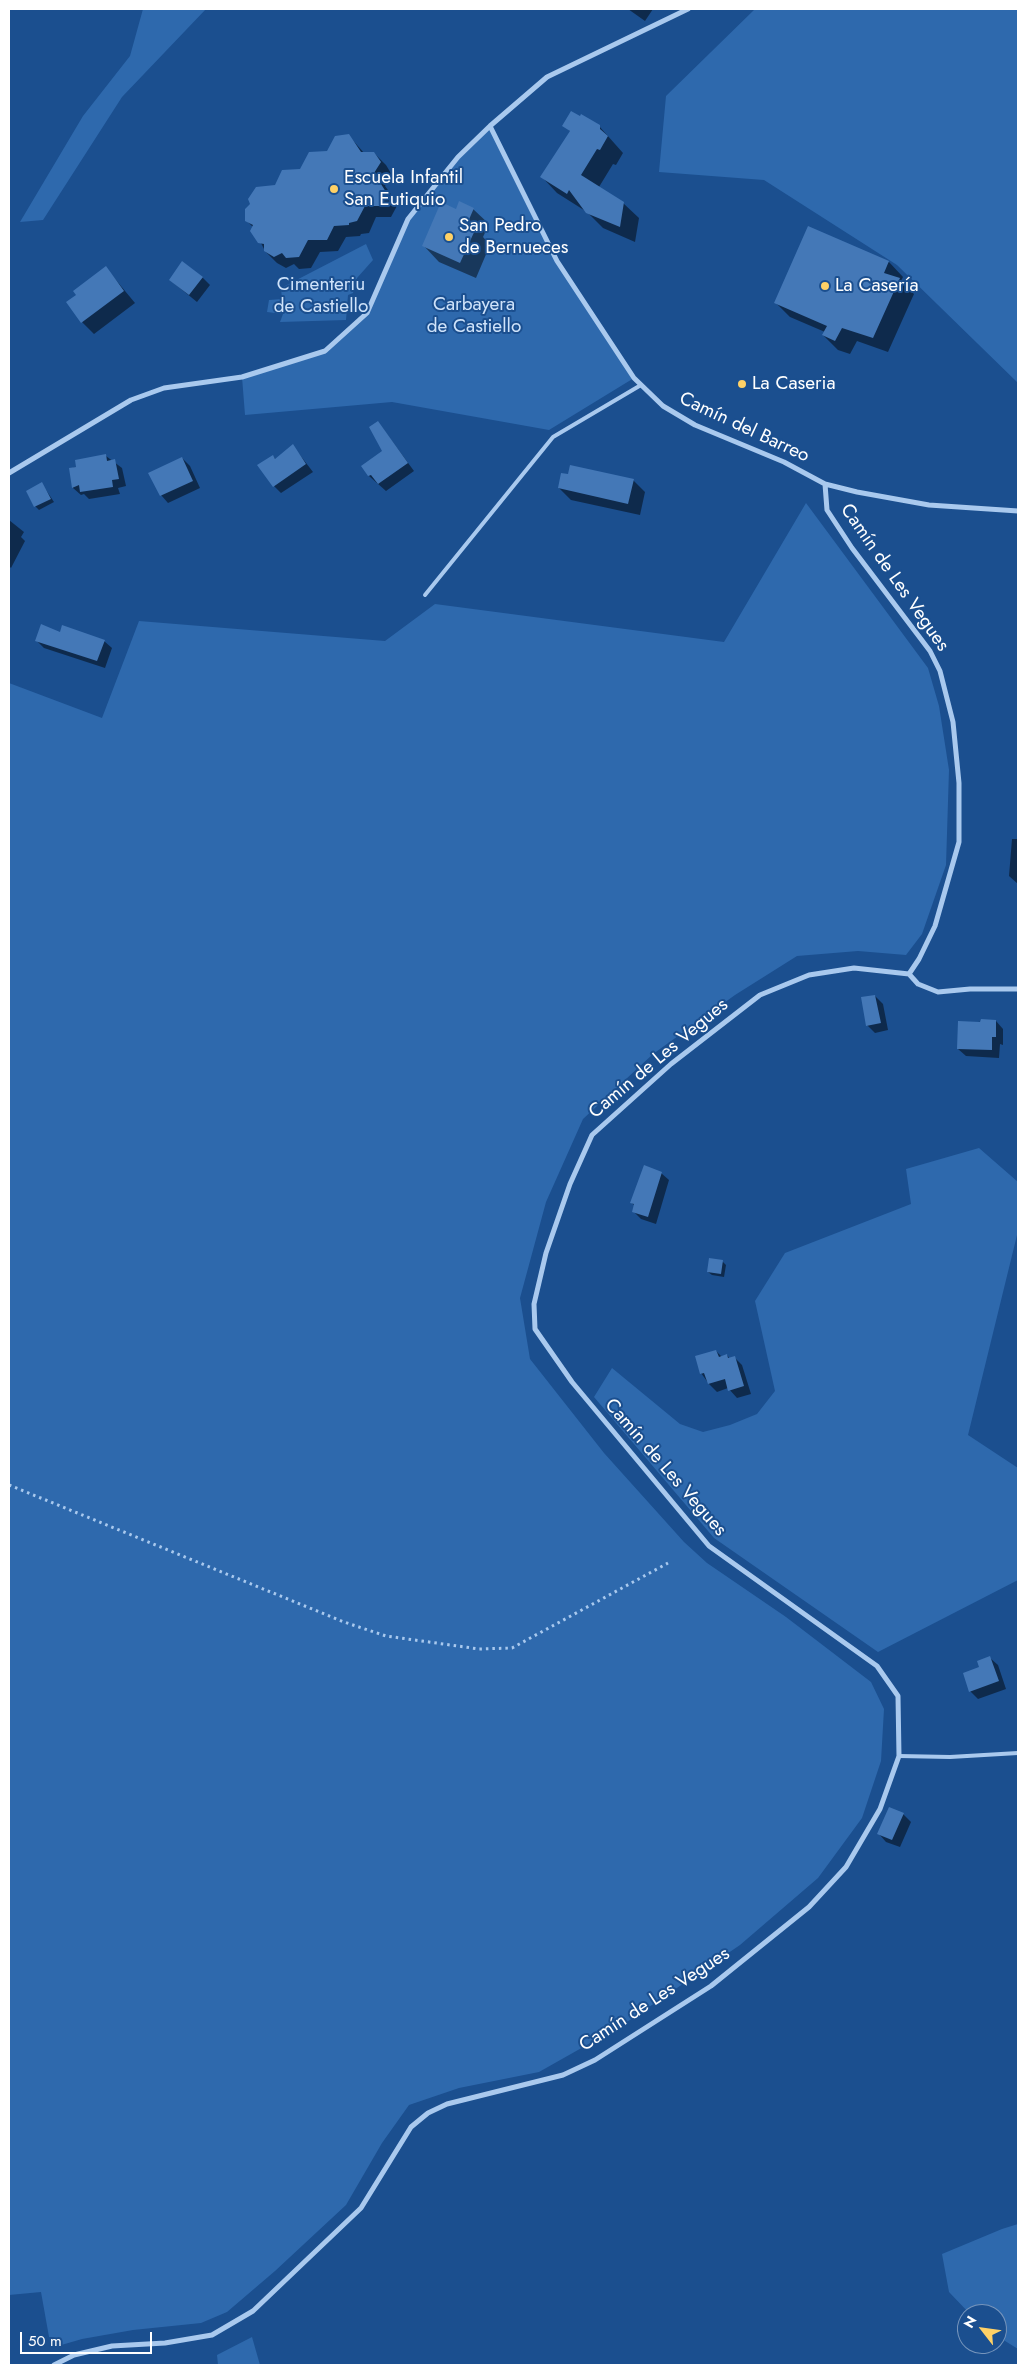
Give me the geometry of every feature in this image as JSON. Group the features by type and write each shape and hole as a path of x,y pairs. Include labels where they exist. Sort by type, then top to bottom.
{"street":[{"path":"9,473 131,400 164,388 242,377 325,351 367,313 408,220 458,157 490,126 547,77 688,9"},
{"name":"Camín del Barreo","path":"490,126 557,261 630,372 663,406 695,425 784,462 825,484 857,492 929,505 1018,511"},
{"name":"Camín de Les Vegues","path":"54,2365 74,2355 112,2346 165,2342 212,2334 253,2311 361,2208 411,2127 428,2113 448,2104 563,2075 595,2060 711,1986 809,1907 846,1867 880,1809 900,1756 898,1696 878,1666 709,1546 572,1382 545,1347 535,1329 534,1304 546,1253 570,1184 592,1136 671,1064 760,995 809,975 854,968 909,974 919,959 935,926 959,842 959,783 953,722 940,672 930,651 852,548 827,510 825,484"},
{"path":"909,974 918,984 938,992 970,989 1018,989"}],"lane":[{"path":"425,595 553,438 641,385"},
{"path":"900,1756 950,1757 1018,1753"}],"path":[{"path":"9,1485 325,1615 386,1636 479,1649 512,1648 668,1563"}],"green space":[{"path":"143,9 206,9 122,97 43,220 20,222 83,116 130,56"},
{"path":"755,9 1018,9 1018,383 897,265 764,180 659,172 666,96"},
{"name":"Carbayera de Castiello","path":"490,126 557,261 634,378 549,430 392,402 245,415 242,377 325,351 367,313 408,219 429,191"},
{"name":"Cimenteriu de Castiello","path":"366,244 373,260 357,278 353,293 348,295 346,320 280,322 283,314 267,312 269,300 282,299 281,288"},
{"path":"806,503 928,668 939,706 949,770 946,865 922,934 906,955 858,951 797,956 735,995 653,1054 583,1119 546,1202 520,1298 530,1359 604,1453 684,1542 707,1563 786,1617 871,1682 884,1709 881,1761 862,1818 818,1878 740,1945 624,2024 539,2072 459,2088 409,2105 382,2143 346,2205 275,2271 227,2312 201,2323 133,2330 82,2339 51,2348 41,2292 9,2295 9,683 102,718 139,621 385,641 435,604 724,642"},
{"path":"979,1148 1018,1182 1018,1231 968,1435 1018,1468 1018,1580 878,1652 714,1538 594,1397 612,1368 680,1424 703,1432 730,1425 757,1414 775,1391 755,1301 785,1253 911,1204 906,1169"},
{"path":"1018,2224 1018,2349 1007,2342 1007,2304 960,2304 949,2292 942,2254"},
{"path":"252,2337 260,2365 218,2365 217,2355"}],"building":[{"path":"571,111 580,116 581,114 600,125 600,129 608,136 600,150 597,149 581,175 624,202 620,227 586,213 569,190 567,194 540,177 570,131 562,126"},
{"path":"349,134 361,152 374,152 381,162 374,173 386,192 379,206 365,206 357,221 349,223 349,225 334,226 327,240 308,240 299,257 286,258 282,253 274,257 264,251 264,244 258,243 250,231 253,225 245,221 245,209 250,204 248,199 256,187 275,185 282,170 300,169 309,152 327,151 335,136"},
{"name":"San Pedro de Bernueces","path":"459,201 474,208 467,224 476,228 460,263 422,246 441,202 456,209"},
{"name":"La Casería","path":"808,226 889,261 884,273 900,278 873,338 842,328 835,341 822,335 827,326 774,303"},
{"path":"182,261 203,277 189,295 169,280"},
{"path":"106,266 124,291 81,323 66,302 76,295 73,291"},
{"path":"378,421 408,463 378,484 371,475 368,476 361,466 382,451 369,427"},
{"path":"293,444 306,464 273,487 257,465 273,455 275,459"},
{"path":"106,454 107,461 115,459 119,479 112,480 113,487 80,492 79,485 72,488 69,468 76,467 75,460"},
{"path":"182,457 193,481 160,496 148,473"},
{"path":"570,465 634,479 628,504 558,488 561,473 568,474"},
{"path":"42,482 51,499 34,507 26,491"},
{"path":"41,624 60,632 62,625 105,640 97,661 35,641"},
{"path":"875,995 881,1023 866,1026 861,997"},
{"path":"981,1019 996,1020 996,1037 992,1037 992,1050 957,1049 958,1021 980,1022"},
{"path":"644,1165 662,1172 648,1217 632,1212 634,1204 630,1203"},
{"path":"709,1258 723,1260 721,1274 707,1272"},
{"path":"716,1350 719,1357 727,1354 728,1358 735,1356 744,1386 728,1391 725,1379 708,1384 704,1373 700,1374 695,1356"},
{"path":"990,1656 999,1681 969,1692 963,1673 979,1667 977,1661"},
{"path":"889,1807 904,1813 892,1840 877,1834"}],"place":[{"name":"Escuela Infantil San Eutiquio","path":"334,189"},
{"name":"San Pedro de Bernueces","path":"449,237"},
{"name":"La Casería","path":"825,286"},
{"name":"La Caseria","path":"742,384"}]}
